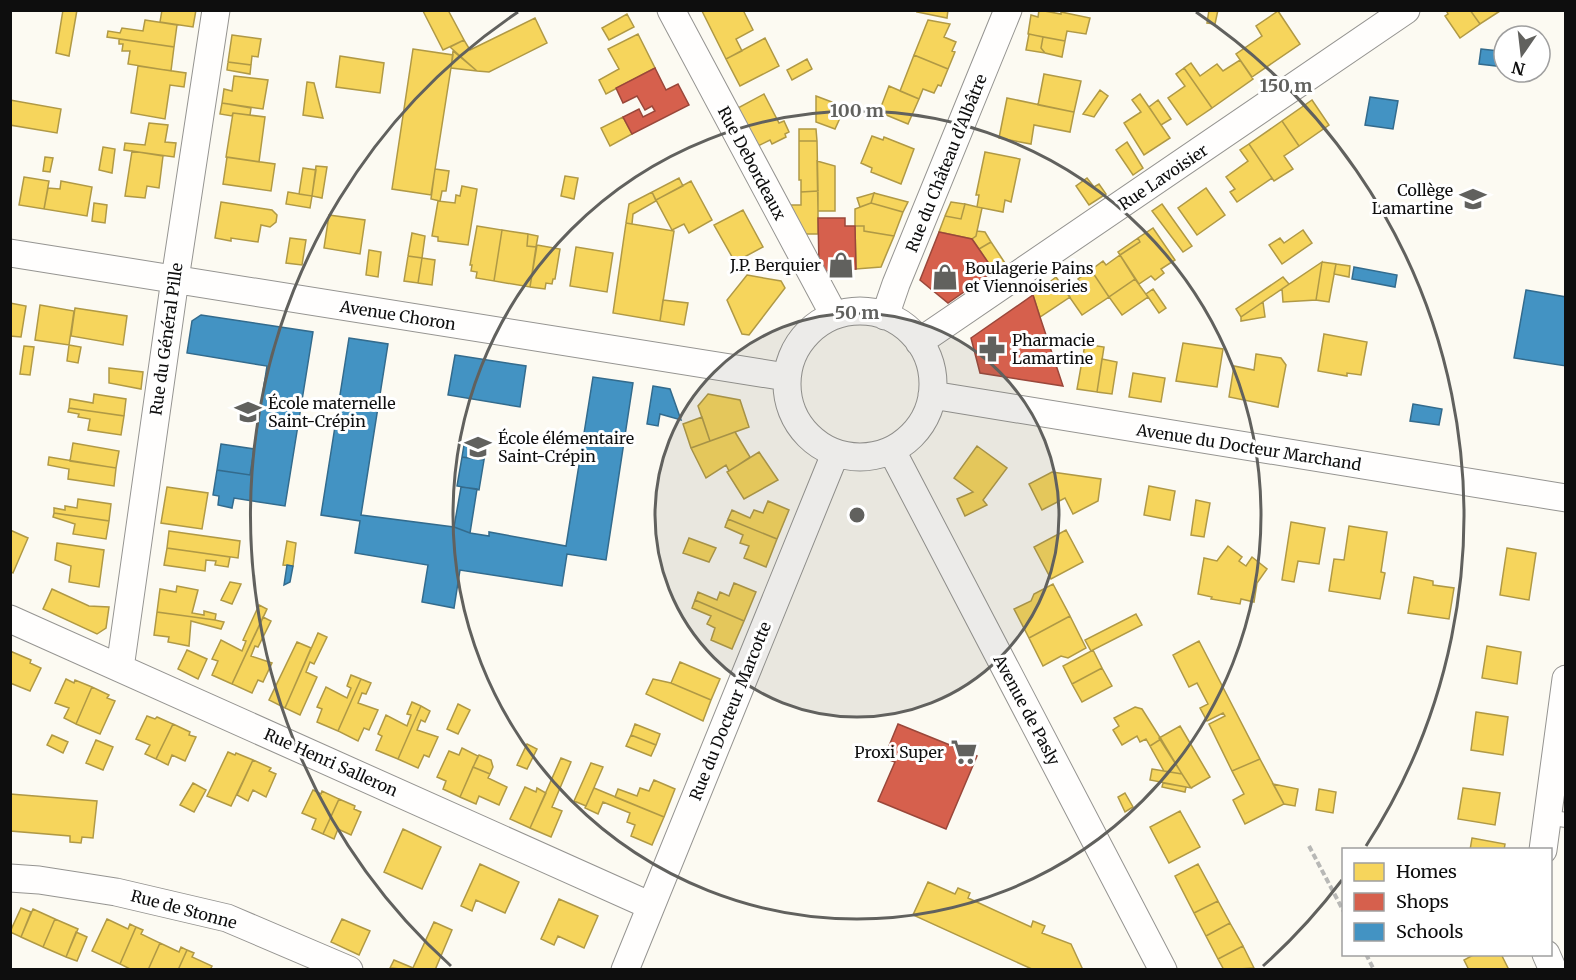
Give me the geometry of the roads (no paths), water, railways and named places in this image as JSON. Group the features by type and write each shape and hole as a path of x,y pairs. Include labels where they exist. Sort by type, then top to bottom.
{"street":[{"name":"Rue du Général Pille","path":"120,668 216,10"},
{"name":"Rue Debordeaux","path":"670,10 834,315"},
{"name":"Rue du Château d'Albâtre","path":"885,316 1008,10"},
{"name":"Rue Lavoisier","path":"920,342 1406,10"},
{"name":"Avenue Choron","path":"10,253 786,377"},
{"path":"860,311 885,316 904,326 920,342 931,367 932,395 925,418 911,437 892,450 873,457 835,454 814,442 798,424 788,402 786,377 794,351 811,329 834,315 860,311"},
{"name":"Avenue du Docteur Marchand","path":"932,395 1566,498"},
{"name":"Avenue de Pasly","path":"892,450 1163,969"},
{"name":"Rue du Docteur Marcotte","path":"625,969 835,454"},
{"name":"Rue Henri Salleron","path":"10,619 651,906"},
{"path":"1543,848 1556,819 1566,679"},
{"name":"Rue de Stonne","path":"10,878 39,880 116,892 227,918 349,969"}],"place":[{"name":"Collège Lamartine","path":"1473,199"},
{"name":"J.P. Berquier","path":"841,265"},
{"name":"Boulagerie Pains et Viennoiseries","path":"945,277"},
{"name":"Pharmacie Lamartine","path":"992,349"},
{"name":"École maternelle Saint-Crépin","path":"248,412"},
{"name":"École élémentaire Saint-Crépin","path":"478,447"},
{"name":"Proxi Super","path":"964,752"}]}
